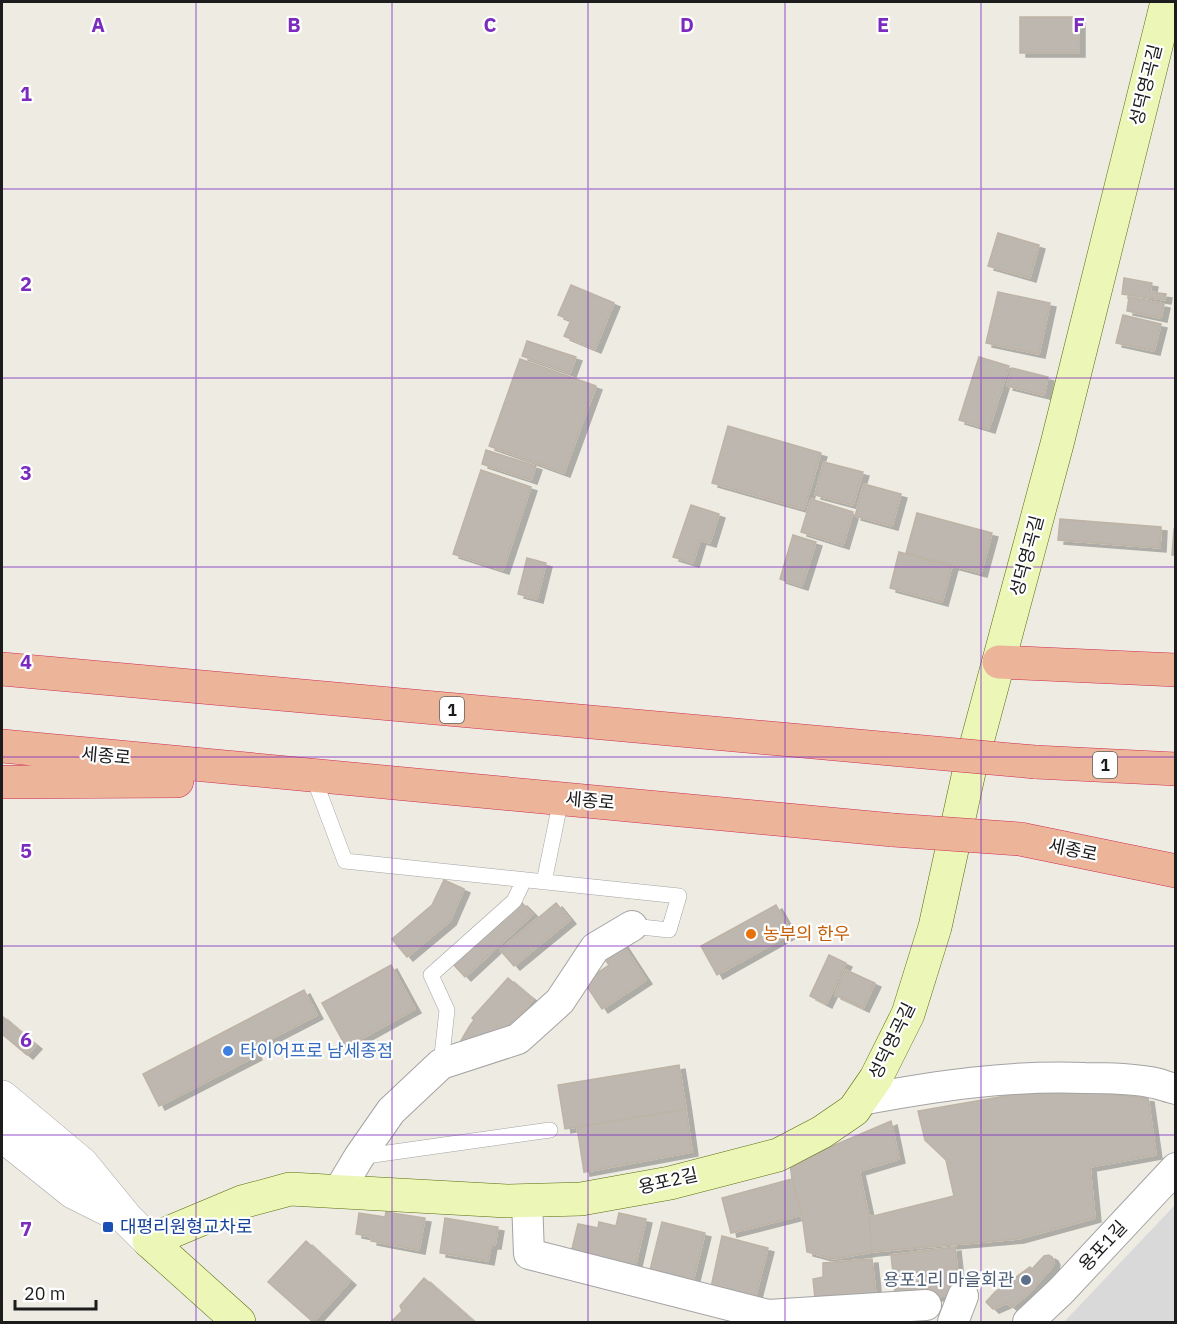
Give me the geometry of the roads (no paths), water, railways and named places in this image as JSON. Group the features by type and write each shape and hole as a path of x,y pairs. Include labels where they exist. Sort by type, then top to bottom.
{"highway":[{"path":"999,662 1176,670"},
{"name":"1","path":"2,669 1035,762 1176,769"},
{"name":"세종로","path":"2,746 893,830 1020,839 1176,871"},
{"path":"2,782 174,781 431,786"}],"main road":[{"name":"성덕영곡길","path":"861,1100 876,1077 908,1014 935,927 969,772 1057,444 1167,2"},
{"name":"용포2길","path":"138,1230 290,1189 507,1201 581,1199 670,1183 778,1155 822,1132 854,1110 861,1100"},
{"path":"138,1230 239,1323"}],"street":[{"path":"1097,855 1176,861"},
{"path":"338,1192 391,1111 441,1064 518,1039 560,1001 595,948 632,926"},
{"path":"861,1100 924,1088 1017,1078 1117,1078 1149,1082 1176,1089"},
{"path":"2,1096 82,1164 138,1230"},
{"path":"2,1135 73,1192 138,1230"},
{"name":"용포1길","path":"1028,1323 1176,1168"},
{"path":"528,1200 529,1254 765,1319 926,1305"}],"lane":[{"path":"316,784 345,861 679,896 669,930 632,926"},
{"path":"544,882 561,798"},
{"path":"441,1064 447,1010 430,975 514,902 524,880"},
{"path":"359,1157 550,1130"}],"place":[{"name":"농부의 한우","path":"751,934"},
{"name":"타이어프로 남세종점","path":"228,1051"},
{"name":"대평리원형교차로","path":"108,1227"},
{"name":"용포1리 마을회관","path":"1026,1280"}]}
